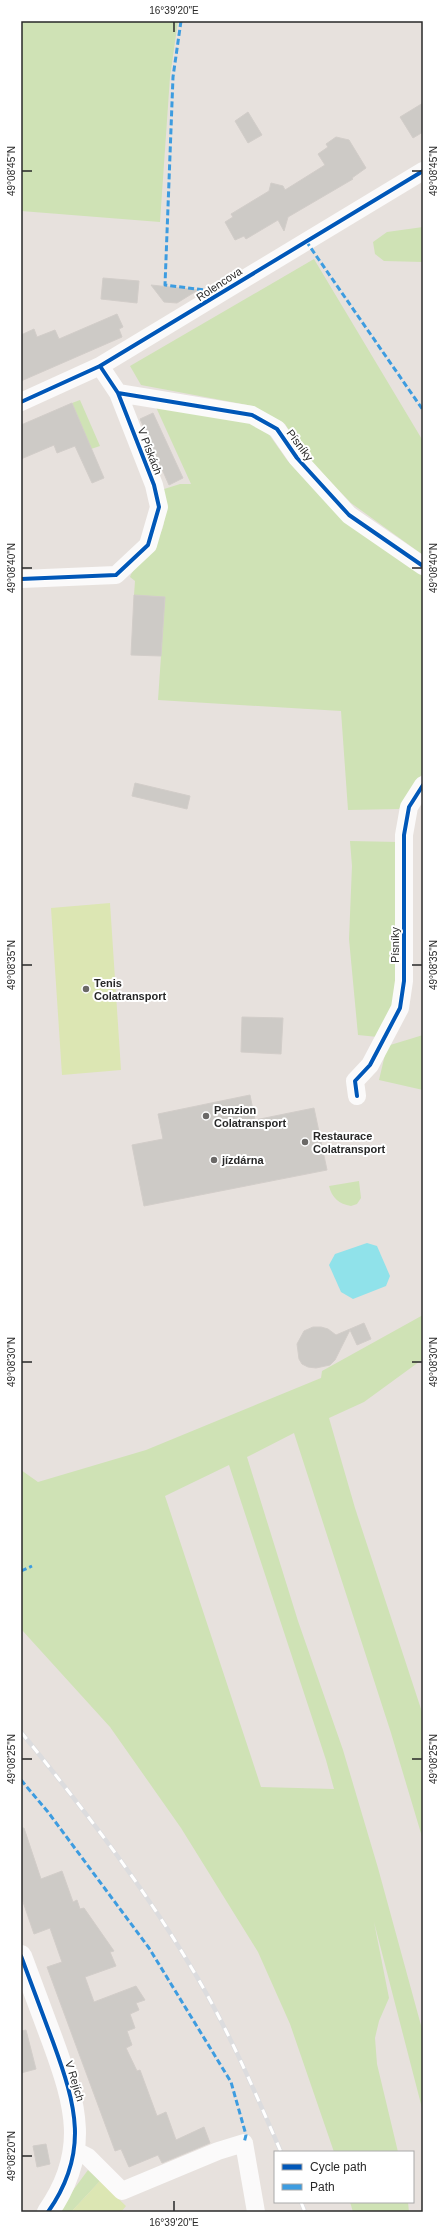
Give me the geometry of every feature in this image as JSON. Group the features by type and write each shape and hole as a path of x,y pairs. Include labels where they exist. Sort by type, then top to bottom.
{"street":[{"name":"Rolencova","path":"21,402 100,366 423,171"},
{"path":"100,366 118,393"},
{"name":"Písníky","path":"118,393 252,416 277,429 297,458 349,515 423,566"},
{"name":"V Pískách","path":"21,579 116,575 148,545 159,507 154,485 118,393"},
{"name":"Písníky","path":"357,1096 355,1081 370,1065 400,1008 404,981 404,835 409,808 423,785"},
{"name":"V Rejích","path":"21,1956 71,2094 76,2120 74,2150 67,2177 48,2212"},
{"path":"74,2150 88,2157 122,2191 218,2151 244,2143 256,2212"}],"green space":[{"path":"21,21 178,21 170,77 160,222 21,211"},
{"path":"423,227 423,262 384,261 375,254 373,242 387,232"},
{"path":"314,259 423,441 423,555 351,503 303,453 285,424 253,406 141,385 130,366"},
{"path":"80,400 100,446 91,449 72,403"},
{"path":"155,405 247,422 268,433 287,460 346,523 423,576 423,774 417,779 399,809 348,810 341,711 158,700 165,597 134,595 135,581 130,577 156,542 163,528 165,512 161,490 180,484 191,484"},
{"path":"350,841 399,842 398,978 392,1014 378,1037 358,1035 349,939 352,866"},
{"name":"Tenis Colatransport","path":"110,903 121,1070 62,1075 51,908"},
{"path":"423,1035 423,1090 379,1080 387,1046"},
{"path":"359,1181 361,1198 357,1204 351,1206 343,1204 337,1200 332,1194 329,1186"},
{"path":"423,1315 423,1359 364,1402 329,1418 355,1508 423,1715 423,1840 391,1733 294,1433 247,1457 298,1621 343,1750 378,1868 422,2029 423,2112 374,1922 389,1998 379,2021 375,2038 377,2064 398,2151 334,2151 290,2024 258,1952 181,1828 110,1727 21,1629 21,1470 38,1482 146,1450 321,1378 322,1371","holes":["229,1465 326,1760 334,1789 261,1787 165,1496"]},
{"path":"88,2170 100,2181 71,2212 57,2212"},
{"path":"100,2181 126,2206 121,2212 71,2212"},
{"path":"350,2203 408,2203 409,2212 353,2212"}],"water":[{"path":"367,1243 377,1246 390,1276 386,1286 353,1299 341,1292 329,1265 335,1254"}],"building":[{"path":"423,103 423,132 413,138 400,117"},
{"path":"248,112 262,135 248,143 235,121"},
{"path":"336,137 349,140 366,168 352,178 353,179 288,217 284,231 278,220 246,239 244,236 235,240 225,222 233,217 231,214 269,191 271,183 283,186 285,190 325,165 318,154 328,147 326,144"},
{"path":"103,278 139,281 137,303 101,299"},
{"path":"151,285 198,290 177,303 164,302"},
{"path":"117,314 123,327 119,329 122,337 21,381 21,335 34,329 37,337 55,330 59,339"},
{"path":"72,403 104,478 92,483 75,446 57,453 54,445 21,459 21,425"},
{"path":"153,413 183,478 169,485 140,419"},
{"path":"134,595 165,597 161,656 131,655"},
{"path":"135,783 190,796 187,809 132,796"},
{"path":"242,1017 283,1018 281,1054 241,1052"},
{"name":"jízdárna","path":"250,1095 255,1120 314,1108 327,1170 144,1206 132,1145 163,1139 158,1114"},
{"path":"364,1323 371,1339 357,1345 350,1330 335,1360 330,1365 316,1368 308,1367 302,1364 299,1359 297,1344 304,1331 313,1327 321,1327 328,1329 336,1335"},
{"path":"21,1828 24,1828 41,1879 62,1871 73,1902 77,1900 80,1909 84,1908 114,1951 110,1952 116,1966 85,1977 94,2002 136,1986 145,2000 136,2003 139,2010 130,2014 135,2028 127,2031 132,2045 126,2048 137,2071 140,2070 157,2116 166,2112 176,2140 204,2127 210,2143 162,2163 158,2155 129,2167 121,2149 115,2151 47,1967 62,1962 50,1928 34,1934 21,1896"},
{"path":"26,2030 36,2069 21,2073 21,2031"},
{"path":"46,2144 50,2164 37,2167 33,2146"}],"railway":[{"path":"21,1732 109,1844 150,1902 169,1932 201,1985 226,2031 281,2151"},
{"path":"301,2203 305,2212"}],"marked path":[{"path":"181,21 173,77 165,285 220,292"},
{"path":"306,241 423,410"},
{"path":"21,1571 32,1566"},
{"path":"21,1780 48,1812 149,1948 231,2082 246,2135 244,2143"}],"cycle path":[{"path":"21,402 100,366 423,171"},
{"path":"100,366 118,393 252,415 277,429 297,458 349,515 423,566"},
{"path":"21,579 116,575 148,545 159,507 154,485 118,393"},
{"path":"357,1096 355,1081 370,1065 400,1008 404,981 404,835 409,807 423,785"},
{"path":"21,1956 61,2065 73,2108 75,2128 74,2148 70,2169 61,2190 48,2212"}],"place":[{"name":"Tenis Colatransport","path":"86,989"},
{"name":"Penzion Colatransport","path":"206,1116"},
{"name":"Restaurace Colatransport","path":"305,1142"},
{"name":"jízdárna","path":"214,1160"}]}
